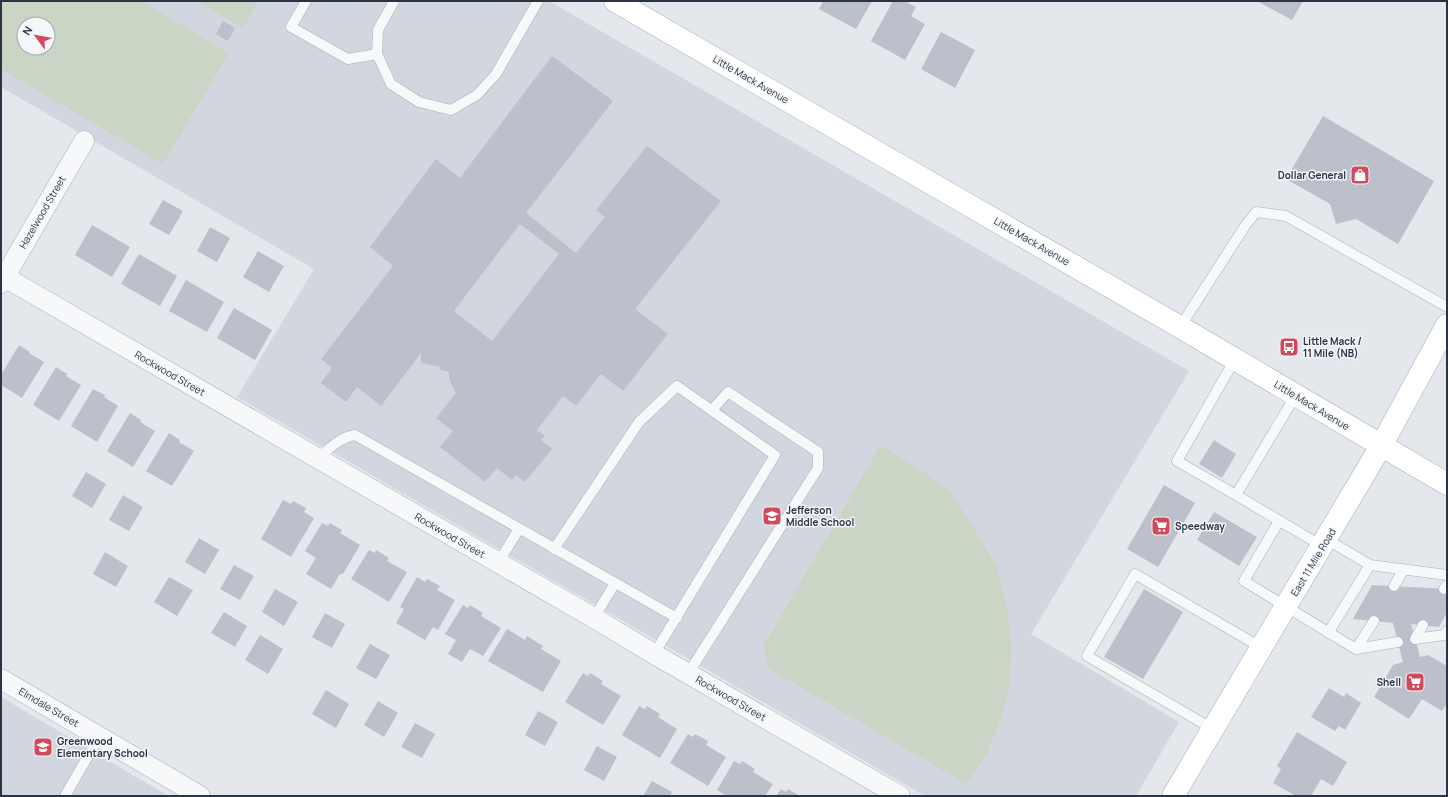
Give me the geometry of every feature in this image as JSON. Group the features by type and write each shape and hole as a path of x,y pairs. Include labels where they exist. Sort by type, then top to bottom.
{"main road":[{"name":"Little Mack Avenue","path":"615,1 1180,327 1447,484"},
{"name":"East 11 Mile Road","path":"1173,796 1381,446 1447,325"}],"street":[{"name":"Hazelwood Street","path":"2,278 84,141"},
{"name":"Rockwood Street","path":"2,278 318,458 900,796"},
{"name":"Elmdale Street","path":"1,679 200,796"}],"lane":[{"path":"306,1 291,27 348,59 377,54"},
{"path":"394,1 378,30 377,54 391,84 419,102 451,110 477,95 496,74 538,1"},
{"path":"1180,327 1245,226 1256,212 1286,216 1447,307"},
{"path":"1235,359 1177,461 1279,521 1370,565 1447,575"},
{"path":"554,549 639,422 677,386 775,455 654,654"},
{"path":"688,674 818,468 818,452 728,392 712,410"},
{"path":"1236,495 1296,395"},
{"path":"318,458 340,440 348,436 355,435 677,618"},
{"path":"1279,521 1244,581 1356,650 1398,642"},
{"path":"498,563 519,529"},
{"path":"1328,633 1370,565"},
{"path":"1394,586 1404,569"},
{"path":"1213,729 1087,656 1135,574 1262,648"},
{"path":"594,618 615,583"},
{"path":"1356,650 1374,621"},
{"path":"1423,625 1415,639 1444,635 1447,631"},
{"path":"65,796 99,736"}],"shaded area":[{"name":"Jefferson Middle School","path":"1,1 549,1 1189,371 1031,634 1179,722 1136,796 925,796 237,397 314,269 1,87"},
{"name":"Greenwood Elementary School","path":"1,697 168,796 1,796"}],"green space":[{"path":"1,1 141,1 229,53 163,164 1,69"},
{"path":"197,1 259,1 243,28"},
{"path":"880,446 909,462 947,488 972,525 996,566 1007,607 1011,642 1010,682 1001,719 987,753 966,784 768,668 764,645"}],"building":[{"path":"823,1 872,1 856,29 819,9"},
{"path":"893,1 904,1 916,7 911,16 925,24 905,60 871,41"},
{"path":"1257,1 1303,1 1292,20"},
{"path":"223,21 235,28 228,41 216,34"},
{"path":"941,32 975,50 955,88 921,69"},
{"path":"552,56 613,101 526,213 576,253 605,217 596,210 647,146 721,201 635,309 668,334 623,391 601,374 576,406 563,396 537,430 545,436 541,440 552,449 525,482 516,475 512,480 497,468 485,482 440,447 453,431 436,418 456,393 449,379 449,372 441,370 440,367 421,363 421,353 381,406 357,387 346,402 321,383 332,368 321,359 393,266 370,247 436,159 460,178","holes":["520,224 559,254 492,341 454,311"]},
{"path":"1323,116 1434,181 1398,244 1356,219 1336,224 1330,204 1286,179"},
{"path":"163,200 183,211 169,235 149,224"},
{"path":"92,225 130,247 112,277 75,255"},
{"path":"210,227 230,238 217,262 197,251"},
{"path":"258,251 284,266 269,292 243,277"},
{"path":"139,254 177,276 160,306 121,284"},
{"path":"186,280 224,302 207,332 169,311"},
{"path":"234,308 272,330 255,360 217,338"},
{"path":"19,345 44,362 22,398 1,385 1,375"},
{"path":"56,367 67,374 66,376 81,385 59,421 33,405"},
{"path":"93,389 105,395 104,397 118,406 97,442 71,426"},
{"path":"130,413 141,420 140,422 155,431 133,467 107,451"},
{"path":"169,433 180,440 179,442 194,451 172,486 146,471"},
{"path":"1214,440 1236,454 1222,478 1199,464"},
{"path":"86,472 106,484 92,508 72,496"},
{"name":"Speedway","path":"1164,485 1195,503 1158,567 1127,549"},
{"path":"123,495 143,507 129,531 109,520"},
{"path":"283,500 291,504 293,501 306,508 304,512 314,518 291,557 261,539"},
{"path":"1214,512 1257,537 1239,566 1197,540"},
{"path":"322,523 328,526 330,523 342,530 340,533 360,545 343,574 340,574 331,589 306,574 316,558 305,551"},
{"path":"199,538 219,550 205,574 185,562"},
{"path":"369,550 375,553 376,550 389,558 387,561 407,572 389,602 351,579"},
{"path":"105,552 128,566 116,587 93,574"},
{"path":"234,565 254,576 240,600 220,589"},
{"path":"169,577 193,590 177,616 154,602"},
{"path":"417,577 425,582 427,579 440,586 437,590 455,600 438,630 433,627 425,640 396,623 404,609 400,607"},
{"path":"1372,585 1447,589 1447,612 1439,627 1411,624 1420,657 1428,655 1447,666 1447,703 1442,711 1422,699 1409,719 1374,697 1393,665 1403,662 1393,623 1353,619"},
{"path":"275,589 298,602 284,626 262,612"},
{"path":"1144,589 1183,612 1143,679 1104,657"},
{"path":"463,605 468,608 470,605 483,613 481,616 501,628 483,656 470,649 462,662 448,654 456,640 445,634"},
{"path":"224,612 247,626 235,647 211,633"},
{"path":"325,613 345,624 332,648 312,637"},
{"path":"507,629 525,640 527,636 543,646 541,649 561,661 543,692 488,661"},
{"path":"260,635 283,649 268,674 245,660"},
{"path":"370,644 390,655 376,679 356,668"},
{"path":"583,673 588,676 590,673 603,681 601,684 621,696 603,725 565,702"},
{"path":"1329,688 1344,697 1346,693 1361,703 1345,730 1339,726 1335,731 1311,717"},
{"path":"326,690 349,704 336,728 312,714"},
{"path":"378,701 398,713 384,737 364,725"},
{"path":"639,706 645,709 647,706 660,714 658,717 677,729 660,758 622,735"},
{"path":"538,711 558,722 545,746 525,735"},
{"path":"415,723 435,734 422,758 401,747"},
{"path":"1297,732 1347,762 1333,786 1321,779 1311,796 1296,796 1273,783 1281,769 1277,766"},
{"path":"688,734 693,737 695,734 708,741 706,745 726,757 708,786 670,763"},
{"path":"597,746 617,757 604,781 584,770"},
{"path":"734,761 740,764 742,761 755,769 753,772 773,784 765,796 727,796 717,790"},
{"path":"652,781 672,792 670,796 643,796"},
{"path":"781,789 786,792 788,789 800,796 776,796"}],"place":[{"name":"Dollar General","path":"1360,175"},
{"name":"Little Mack / 11 Mile (NB)","path":"1289,347"},
{"name":"Jefferson Middle School","path":"772,516"},
{"name":"Speedway","path":"1161,526"},
{"name":"Shell","path":"1415,682"},
{"name":"Greenwood Elementary School","path":"43,747"}]}
